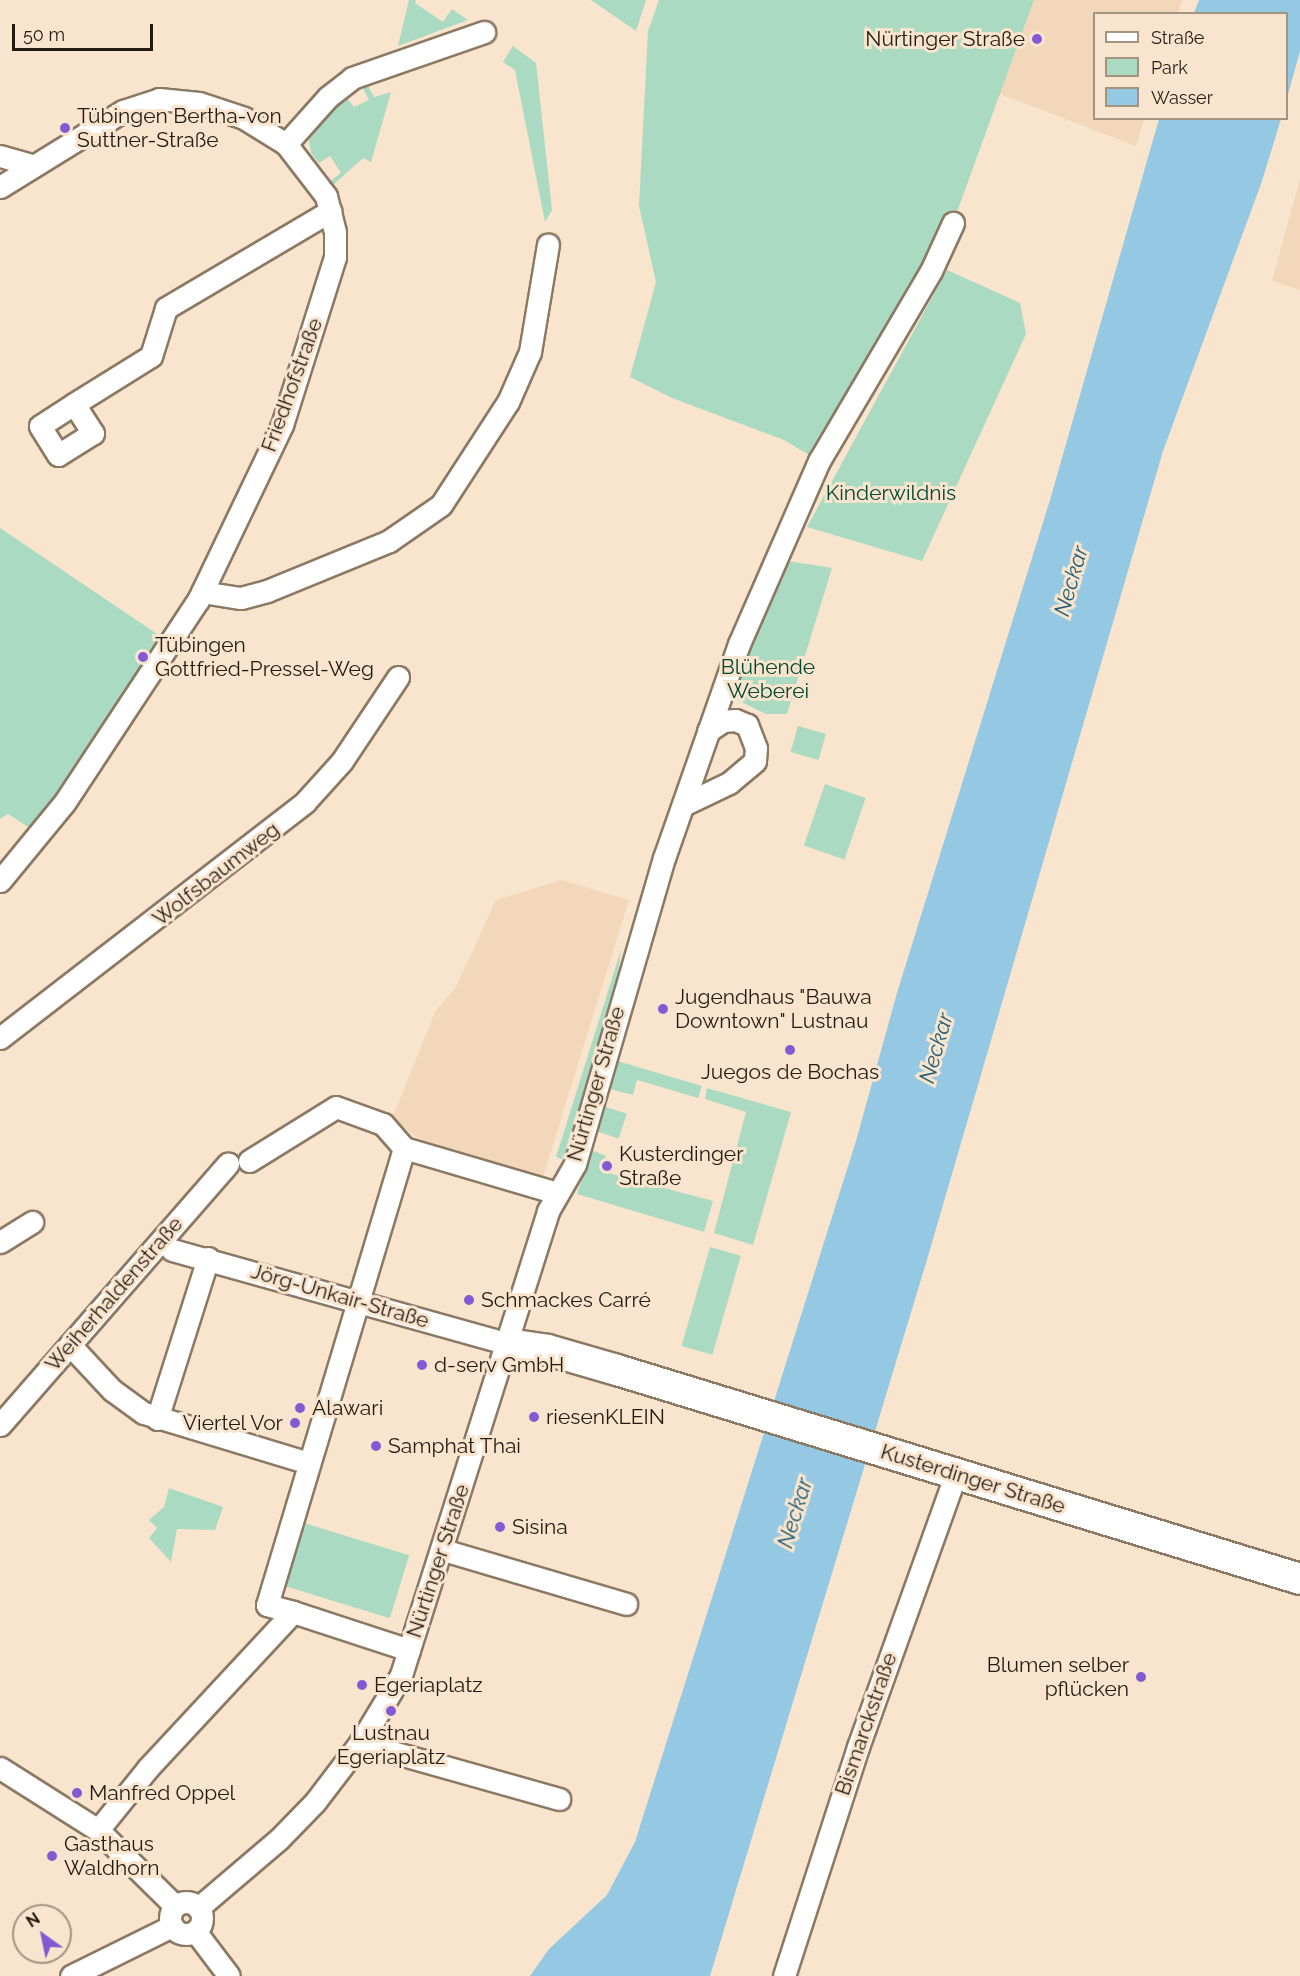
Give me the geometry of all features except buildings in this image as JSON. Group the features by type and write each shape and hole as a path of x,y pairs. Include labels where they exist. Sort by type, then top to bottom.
{"street":[{"path":"286,144 328,97 352,78 484,32"},
{"name":"Friedhofstraße","path":"0,187 123,111 159,99 198,103 244,118 286,144 315,180 330,211 335,257 282,425 202,592 172,644 64,803 0,881"},
{"path":"0,156 34,166"},
{"path":"74,405 151,356 166,308 330,211"},
{"name":"Nürtinger Straße","path":"198,1908 299,1820 360,1743 391,1695 443,1550 548,1210 575,1164 628,972 739,644 819,461 931,271 953,223"},
{"path":"202,592 241,598 267,591 389,542 441,505 508,402 530,352 548,245"},
{"name":"Wolfsbaumweg","path":"0,1038 305,802 342,761 398,677"},
{"path":"683,805 738,778 755,761 756,748 747,725 735,720 723,721 708,731"},
{"path":"249,1161 336,1107 383,1124 404,1148 557,1193"},
{"path":"404,1148 267,1605 409,1650"},
{"name":"Weiherhaldenstraße","path":"0,1425 228,1164"},
{"path":"0,1242 32,1222"},
{"name":"Jörg-Unkair-Straße","path":"172,1250 208,1258 508,1344"},
{"path":"157,1419 208,1258"},
{"name":"Kusterdinger Straße","path":"508,1344 548,1350 1300,1579"},
{"path":"70,1345 129,1405 157,1419 309,1463"},
{"name":"Bismarckstraße","path":"784,1976 854,1758 956,1474"},
{"path":"443,1550 626,1604"},
{"path":"98,1830 147,1768 293,1612"},
{"path":"360,1743 559,1799"},
{"path":"0,1768 98,1830 173,1916 185,1935 195,1931 202,1920 198,1908 187,1902 173,1916 71,1976"},
{"path":"195,1931 226,1971"}],"shaded area":[{"path":"1034,0 1182,0 1178,12 1093,12 1093,120 1144,120 1136,146 1000,94"},
{"path":"1300,179 1300,290 1272,281"},
{"path":"562,880 629,900 541,1183 440,1153 392,1119 435,1012 456,987 496,900"}],"green space":[{"path":"409,0 416,0 415,3 443,22 452,9 468,20 398,46"},
{"path":"591,0 646,0 636,31"},
{"path":"659,0 1034,0 953,223 819,461 784,440 672,398 630,377 656,282 639,206 648,31"},
{"path":"513,46 536,63 552,210 545,222 515,70 503,62"},
{"path":"367,84 374,97 391,92 371,162 363,158 332,186 329,182 341,173 330,156 319,163 311,153 308,135 346,97 354,107 369,100 362,86"},
{"name":"Kinderwildnis","path":"947,270 1020,303 1026,334 922,561 807,527"},
{"path":"0,528 172,644 39,834 8,814 0,819"},
{"name":"Blühende Weberei","path":"788,561 832,568 787,714 766,714 731,697"},
{"path":"798,726 826,734 818,760 791,752"},
{"path":"825,784 866,798 844,859 804,845"},
{"path":"621,950 616,988 568,1161 556,1157"},
{"path":"614,1060 702,1086 698,1098 637,1080 633,1095 606,1088"},
{"path":"707,1088 791,1112 753,1245 714,1233 746,1112 705,1099"},
{"path":"603,1106 627,1114 619,1138 595,1131"},
{"path":"591,1150 606,1156 601,1171 713,1201 704,1232 577,1194"},
{"path":"710,1247 741,1256 712,1355 682,1346"},
{"path":"169,1488 223,1507 215,1530 177,1529 171,1562 149,1538 157,1528 149,1520 164,1507"},
{"path":"304,1523 409,1555 390,1618 285,1586"}],"water":[{"path":"1199,0 1300,0 1300,51 1288,94 1288,12 1194,12"},
{"name":"Neckar","path":"1159,120 1281,120 1262,181 1163,451 926,1263 710,1976 530,1976 549,1949 607,1895 635,1842 856,1141 897,993 1050,500"}],"place":[{"name":"Nürtinger Straße","path":"1037,39"},
{"name":"Tübingen Bertha-von Suttner-Straße","path":"65,128"},
{"name":"Tübingen Gottfried-Pressel-Weg","path":"143,657"},
{"name":"Jugendhaus \"Bauwa Downtown\" Lustnau","path":"663,1009"},
{"name":"Juegos de Bochas","path":"790,1050"},
{"name":"Kusterdinger Straße","path":"607,1166"},
{"name":"Schmackes Carré","path":"469,1300"},
{"name":"d-serv GmbH","path":"422,1365"},
{"name":"Alawari","path":"300,1408"},
{"name":"riesenKLEIN","path":"534,1417"},
{"name":"Viertel Vor","path":"295,1423"},
{"name":"Samphat Thai","path":"376,1446"},
{"name":"Sisina","path":"500,1527"},
{"name":"Blumen selber pflücken","path":"1141,1677"},
{"name":"Egeriaplatz","path":"362,1685"},
{"name":"Lustnau Egeriaplatz","path":"391,1711"},
{"name":"Manfred Oppel","path":"77,1793"},
{"name":"Gasthaus Waldhorn","path":"52,1856"}]}
